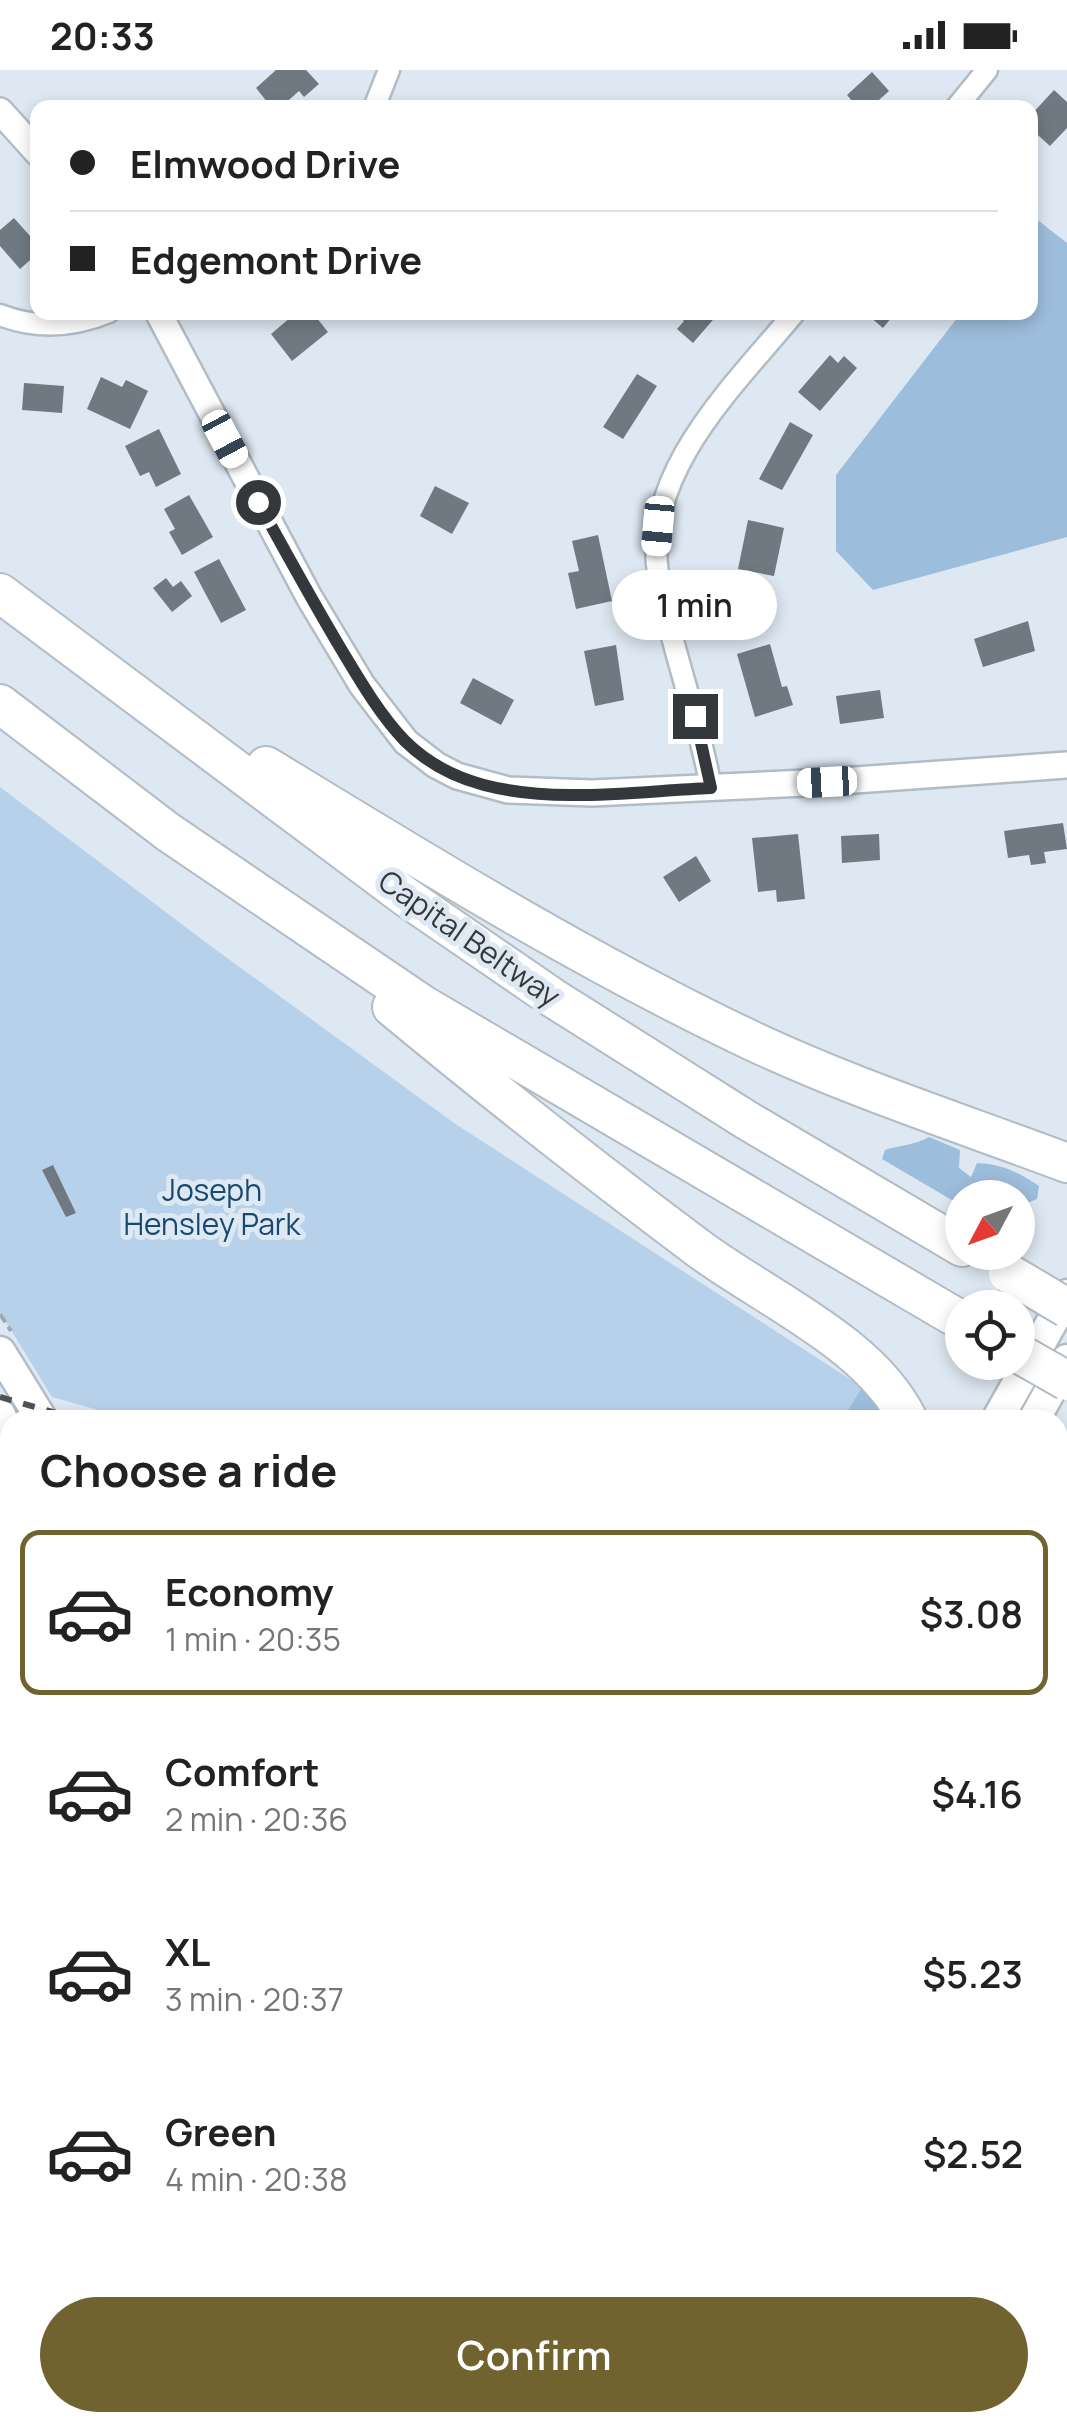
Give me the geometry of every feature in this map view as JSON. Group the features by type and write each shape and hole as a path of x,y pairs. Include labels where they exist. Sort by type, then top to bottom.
{"highway":[{"name":"Capital Beltway","path":"0,594 406,896 553,998 748,1121 945,1237"},
{"path":"64,642 502,908 676,1004 814,1068 1067,1163"},
{"path":"0,704 231,876 552,1138 862,1362 898,1398 903,1410"},
{"path":"231,876 423,1004 945,1311"},
{"path":"1003,1270 1067,1308"},
{"path":"1035,1362 1067,1381"}],"main road":[{"path":"1002,1410 1067,1295"},
{"path":"0,1352 36,1410"},
{"path":"1040,1410 1067,1360"}],"street":[{"path":"377,100 389,70"},
{"path":"962,100 986,70"},
{"path":"0,111 30,143"},
{"path":"0,315 49,325 86,320"},
{"path":"162,320 309,596 374,700 396,731 424,758 456,776 508,790 592,793 1067,765"},
{"path":"711,788 658,571 658,526 670,483 700,431 732,384 788,320"}],"green space":[{"name":"Joseph Hensley Park","path":"0,787 454,1123 862,1387 848,1410 98,1410 52,1397 0,1312"}],"shaded area":[{"path":"1038,220 1067,243 1067,537 873,590 836,551 836,475 956,320 1038,320"},
{"path":"929,1137 960,1150 959,1168 971,1177 977,1163 1002,1167 1029,1180 945,1180 945,1196 882,1159 885,1150"},
{"path":"862,1387 880,1410 848,1410"}],"building":[{"path":"276,70 306,70 319,84 304,97 299,91 289,100 266,100 256,88"},
{"path":"872,72 889,91 879,100 851,100 847,95"},
{"path":"1054,90 1067,102 1067,128 1050,146 1038,135 1038,107"},
{"path":"14,218 30,236 30,260 20,269 0,246 0,230"},
{"path":"287,320 318,320 328,332 292,361 271,334"},
{"path":"713,320 693,343 677,329 684,321"},
{"path":"874,320 890,320 883,328"},
{"path":"830,355 838,363 844,356 857,368 820,411 798,392"},
{"path":"637,374 657,386 623,439 603,427"},
{"path":"101,377 122,387 126,380 148,391 130,429 87,409"},
{"path":"24,383 64,386 62,413 22,410"},
{"path":"790,422 813,435 782,490 759,479"},
{"path":"159,429 181,474 156,487 149,472 140,476 125,446"},
{"path":"435,486 469,503 452,534 420,516"},
{"path":"189,495 213,537 182,555 169,532 175,529 164,509"},
{"path":"748,520 784,528 774,576 738,569"},
{"path":"598,535 612,601 576,609 568,573 579,571 572,541"},
{"path":"219,559 246,610 221,623 194,572"},
{"path":"166,578 173,587 181,581 192,596 172,612 153,588"},
{"path":"1028,621 1035,651 983,667 974,639"},
{"path":"770,644 782,687 787,686 793,705 755,717 737,654"},
{"path":"616,645 624,700 595,706 584,651"},
{"path":"473,678 514,700 501,725 460,703"},
{"path":"880,690 884,718 840,724 836,696"},
{"path":"1063,823 1067,849 1044,852 1046,863 1031,865 1029,855 1008,858 1004,831"},
{"path":"798,834 805,899 777,902 776,890 758,892 752,838"},
{"path":"879,834 880,860 842,863 841,836"},
{"path":"696,856 711,881 679,902 663,877"},
{"path":"53,1165 76,1213 66,1217 42,1170"}],"railway":[{"path":"0,1397 46,1410"}],"route":[{"path":"258,502 362,684 406,742 424,758 456,776 508,790 534,792 711,788 695,716"}]}
